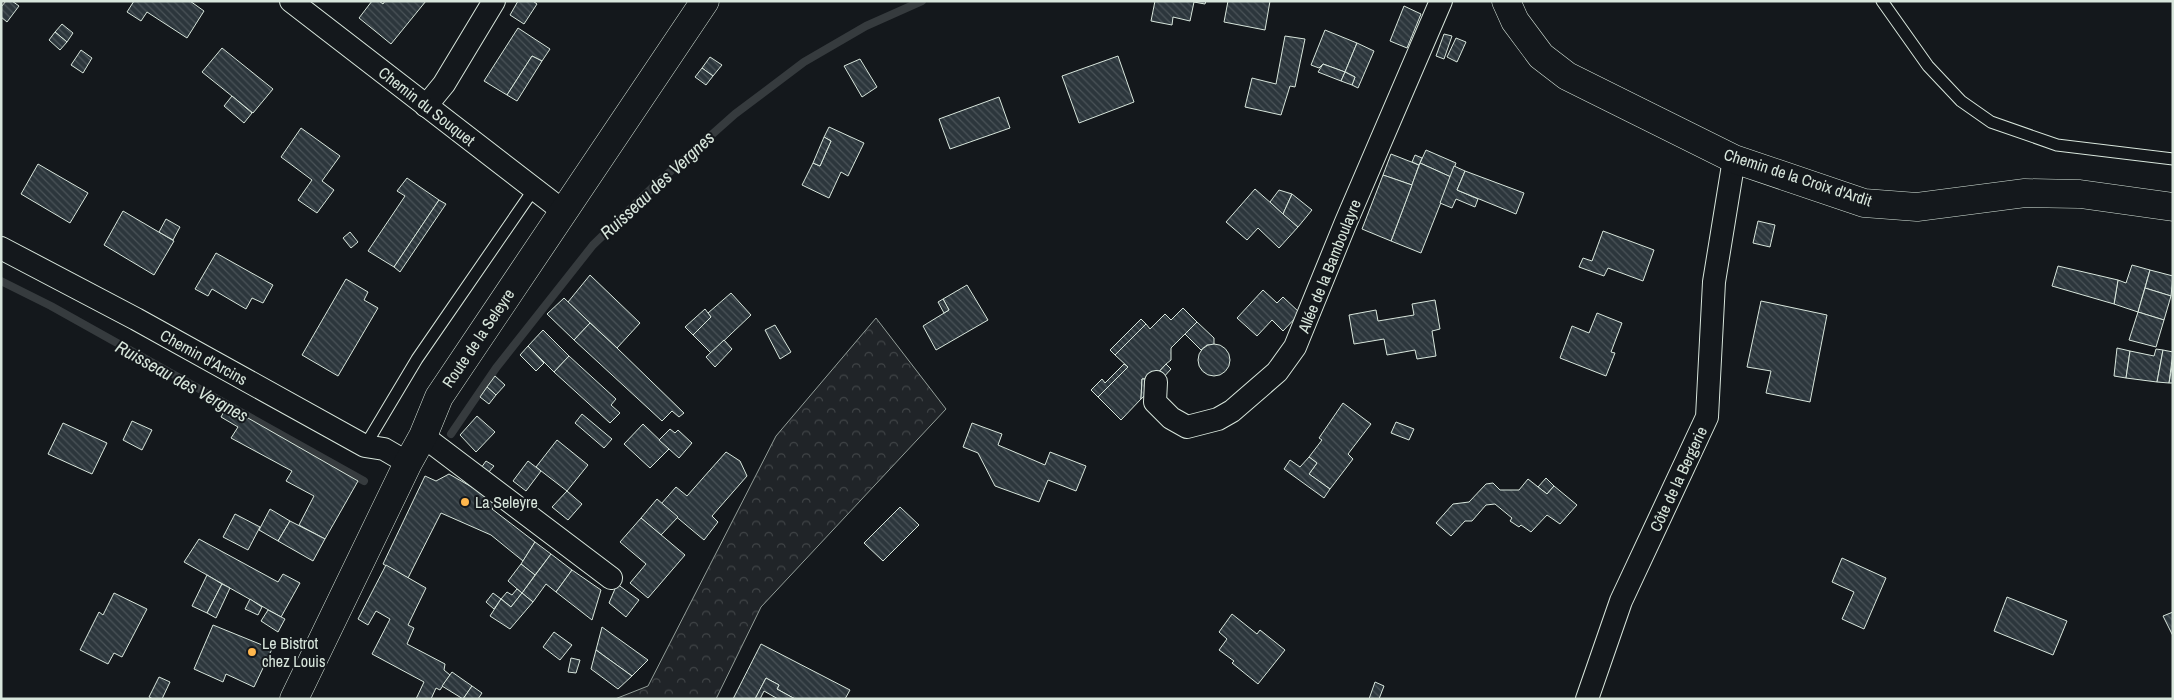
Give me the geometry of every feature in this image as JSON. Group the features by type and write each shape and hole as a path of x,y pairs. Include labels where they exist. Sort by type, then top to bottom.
{"street":[{"name":"Chemin du Souquet","path":"291,1 563,211"},
{"path":"426,106 444,84 494,1"},
{"name":"Route de la Seleyre","path":"294,699 408,463 423,436 439,397 705,1"},
{"name":"Allée de la Bamboulayre","path":"1156,382 1155,402 1171,418 1187,427 1218,419 1232,411 1277,372 1296,347 1346,222 1442,1"},
{"name":"Chemin de la Croix d'Ardit","path":"1506,1 1515,21 1541,56 1567,76 1734,159 1864,203 1918,207 2025,193 2062,193 2173,206"},
{"name":"Côte de la Bergerie","path":"1588,699 1621,601 1707,417 1714,282 1734,159"},
{"name":"Chemin d'Arcins","path":"1,248 136,319 364,446 384,449 408,463"},
{"path":"423,436 611,578"}],"lane":[{"path":"1882,1 1928,66 1961,101 1991,122 2058,145 2173,159"},
{"path":"364,446 417,358 534,189"}],"green space":[{"path":"876,318 946,409 761,607 716,699 615,699 648,686 776,436"}],"building":[{"path":"6,1 12,1 19,6 7,22 1,17 1,7"},
{"path":"134,1 190,1 204,11 187,38 147,12 141,21 127,12"},
{"path":"372,1 379,1 383,4 385,1 426,1 391,44 359,18"},
{"path":"518,1 533,1 537,4 524,24 510,15"},
{"path":"1155,1 1206,1 1205,4 1194,2 1190,21 1173,17 1172,25 1151,21"},
{"path":"1228,1 1270,1 1265,30 1224,22"},
{"path":"1404,6 1421,14 1407,48 1390,41"},
{"path":"62,24 73,33 67,42 55,32"},
{"path":"518,28 550,49 542,61 532,56 507,95 484,81"},
{"path":"1325,30 1357,43 1345,72 1323,64 1319,68 1311,65"},
{"path":"55,32 67,42 60,50 49,40"},
{"path":"1444,34 1452,36 1444,59 1436,56"},
{"path":"1285,36 1305,39 1295,87 1290,86 1281,115 1245,107 1252,78 1276,84"},
{"path":"1456,38 1466,42 1457,62 1447,57"},
{"path":"1357,43 1374,51 1358,88 1352,85 1355,77 1345,72"},
{"path":"222,48 273,89 253,113 202,72"},
{"path":"81,50 92,58 83,73 71,65"},
{"path":"532,56 542,61 517,101 507,95"},
{"path":"1118,56 1134,102 1079,123 1062,76"},
{"path":"710,57 722,65 713,76 702,68"},
{"path":"860,59 877,87 862,97 844,66"},
{"path":"1323,64 1345,72 1341,81 1318,72"},
{"path":"702,68 713,76 706,85 695,77"},
{"path":"1345,72 1355,77 1352,85 1341,81"},
{"path":"232,96 252,113 244,123 224,106"},
{"path":"999,97 1010,128 950,149 939,119"},
{"path":"829,127 864,143 848,176 841,172 829,198 802,185 813,163 820,166 831,141 824,137"},
{"path":"301,128 340,156 322,181 334,190 317,213 298,200 312,180 281,157"},
{"path":"824,137 831,141 820,166 813,163"},
{"path":"1426,150 1456,163 1451,177 1420,163"},
{"path":"1391,154 1419,165 1412,185 1383,175"},
{"path":"1415,155 1422,158 1419,165 1412,162"},
{"path":"1420,163 1451,177 1421,253 1391,241"},
{"path":"38,164 88,193 70,223 21,194"},
{"path":"1454,166 1465,171 1457,190 1478,199 1475,207 1456,199 1452,208 1440,203"},
{"path":"1465,171 1524,193 1516,214 1457,190"},
{"path":"1383,175 1412,185 1391,241 1362,229"},
{"path":"407,178 439,200 394,267 368,251 405,196 397,191"},
{"path":"1255,189 1298,227 1279,248 1258,228 1247,240 1226,222"},
{"path":"1279,190 1292,194 1283,214 1270,202"},
{"path":"1292,194 1312,210 1298,227 1283,214"},
{"path":"439,200 446,204 400,272 394,267"},
{"path":"123,211 174,241 154,275 104,245"},
{"path":"166,219 180,227 173,240 159,232"},
{"path":"1758,221 1775,225 1770,247 1753,243"},
{"path":"1603,231 1654,250 1643,281 1608,268 1604,276 1579,267 1583,258 1592,261"},
{"path":"350,232 358,242 351,248 343,238"},
{"path":"216,253 273,285 263,303 252,298 246,309 212,289 208,296 195,289"},
{"path":"2132,265 2150,270 2138,312 2114,304 2118,280 2126,283"},
{"path":"2058,266 2118,280 2114,304 2052,286"},
{"path":"2150,270 2173,276 2171,296 2145,288"},
{"path":"590,275 640,323 617,348 568,302"},
{"path":"346,279 368,292 364,300 378,308 338,376 302,355"},
{"path":"967,285 988,320 936,350 923,326 949,310 943,299"},
{"path":"2145,288 2171,296 2164,320 2138,312"},
{"path":"1263,290 1277,303 1283,297 1300,313 1283,331 1272,320 1257,336 1237,318"},
{"path":"731,293 751,315 711,353 693,335 711,317 708,313"},
{"path":"564,298 590,323 574,340 547,314"},
{"path":"943,299 949,310 944,313 938,302"},
{"path":"1435,300 1440,329 1432,331 1436,356 1417,359 1415,350 1387,355 1384,339 1354,344 1349,315 1376,310 1378,321 1414,315 1412,304"},
{"path":"1761,301 1827,315 1810,402 1766,393 1771,371 1747,367"},
{"path":"1183,308 1197,322 1171,348 1171,360 1152,379 1142,379 1141,399 1121,420 1098,397 1128,367 1115,355 1146,324 1150,329 1165,314 1171,320"},
{"path":"705,309 711,317 693,335 685,327"},
{"path":"2138,312 2164,320 2156,347 2129,340"},
{"path":"1597,313 1622,323 1611,352 1615,353 1606,376 1560,358 1572,326 1589,333"},
{"path":"1141,319 1146,324 1115,355 1110,350"},
{"path":"1197,322 1214,338 1214,345 1207,345 1201,350 1185,334"},
{"path":"590,323 684,413 679,417 672,411 662,421 574,340"},
{"path":"775,325 791,352 780,359 765,330"},
{"path":"543,330 569,356 554,372 528,346"},
{"path":"724,340 732,349 715,367 706,357"},
{"path":"1214,344 1220,345 1225,349 1229,354 1229,366 1225,371 1220,375 1214,376 1208,375 1203,371 1199,366 1198,360 1199,354 1203,349 1208,345"},
{"path":"528,346 544,363 536,371 520,355"},
{"path":"2117,348 2130,351 2126,378 2114,376"},
{"path":"2156,349 2163,350 2157,382 2126,378 2130,351 2154,356"},
{"path":"2163,350 2173,352 2169,383 2157,382"},
{"path":"569,356 616,399 611,405 620,413 610,423 554,372"},
{"path":"2173,361 2173,383 2169,383"},
{"path":"1124,364 1128,367 1098,397 1091,390 1102,379 1105,383"},
{"path":"1166,364 1171,369 1162,379 1157,374"},
{"path":"495,376 505,385 496,395 487,387"},
{"path":"1142,379 1152,379 1152,389 1141,399"},
{"path":"487,387 496,395 489,404 480,397"},
{"path":"1343,403 1371,424 1348,454 1353,459 1330,489 1309,474 1317,463 1309,457 1322,440 1319,438"},
{"path":"227,406 358,481 325,539 299,525 314,496 286,481 292,471 231,438 238,427 221,417"},
{"path":"582,414 612,439 604,448 575,423"},
{"path":"477,416 495,432 476,452 460,435"},
{"path":"132,421 152,430 142,450 123,440"},
{"path":"1396,422 1414,429 1409,440 1391,433"},
{"path":"63,423 107,443 92,474 48,454"},
{"path":"972,423 1002,434 998,445 1045,465 1050,452 1086,466 1076,491 1048,480 1039,502 995,486 978,453 963,447"},
{"path":"643,424 669,449 650,468 624,444"},
{"path":"670,429 675,433 678,430 692,443 679,458 659,440"},
{"path":"557,440 588,465 567,491 536,467"},
{"path":"726,452 740,461 747,476 712,516 718,522 704,540 661,504 676,487 687,496"},
{"path":"1309,457 1317,463 1309,474 1330,489 1324,498 1284,469 1290,460 1300,467"},
{"path":"486,461 494,466 488,473 481,468"},
{"path":"528,461 541,471 526,491 513,481"},
{"path":"449,474 498,502 492,509 535,542 523,561 491,535 441,513 408,578 383,564 425,476 436,481"},
{"path":"1546,478 1554,486 1547,494 1538,487"},
{"path":"1528,479 1547,494 1554,486 1577,505 1560,524 1547,515 1531,532 1521,525 1519,527 1510,521 1512,518 1495,504 1486,505 1472,521 1465,521 1451,536 1436,523 1453,504 1469,502 1486,484 1493,483 1500,490 1519,490"},
{"path":"567,491 582,504 568,520 552,507"},
{"path":"657,499 678,517 661,535 641,518"},
{"path":"900,507 919,525 883,561 864,543"},
{"path":"270,509 290,521 278,541 259,530"},
{"path":"235,514 260,527 248,550 223,537"},
{"path":"641,518 685,555 648,598 630,583 646,564 620,542"},
{"path":"290,521 325,539 313,561 278,541"},
{"path":"199,539 278,582 283,574 300,583 281,617 184,562"},
{"path":"535,542 551,554 535,575 521,564"},
{"path":"551,554 572,570 556,592 546,584 533,602 522,593"},
{"path":"1842,558 1886,578 1864,629 1842,619 1854,592 1832,582"},
{"path":"521,564 535,575 522,593 508,581"},
{"path":"386,565 426,588 408,625 414,628 407,644 445,664 444,670 450,675 440,690 436,688 431,699 416,699 424,682 372,654 390,619 376,611 368,625 358,619"},
{"path":"572,570 601,590 592,620 556,592"},
{"path":"207,575 222,584 207,613 192,606"},
{"path":"222,584 230,588 216,618 207,613"},
{"path":"617,584 639,600 626,617 609,603"},
{"path":"517,589 522,593 511,607 501,599 507,592 512,595"},
{"path":"114,593 147,609 122,657 114,653 108,664 80,650 99,612 103,615"},
{"path":"493,593 501,599 494,609 486,602"},
{"path":"522,593 533,602 510,629 490,616 501,599 511,607"},
{"path":"2007,597 2067,621 2053,655 1994,631"},
{"path":"250,599 262,607 258,615 245,609"},
{"path":"268,610 285,619 278,632 261,621"},
{"path":"2173,612 2173,636 2163,616"},
{"path":"1232,614 1257,634 1260,630 1285,650 1258,684 1232,663 1234,661 1219,650 1227,639 1219,632"},
{"path":"213,625 272,649 254,687 226,674 223,682 194,669"},
{"path":"602,627 648,660 632,676 596,650"},
{"path":"554,632 572,645 560,660 543,647"},
{"path":"761,644 850,690 845,699 795,699 777,689 779,685 766,678 755,699 733,699"},
{"path":"596,650 632,676 618,689 591,669"},
{"path":"571,658 580,660 576,673 568,672"},
{"path":"452,672 472,686 463,699 442,686"},
{"path":"159,677 170,682 162,699 153,699 149,697"},
{"path":"766,678 779,685 777,689 795,699 778,699 764,691 760,699 755,699"},
{"path":"1375,682 1384,686 1379,699 1369,699"},
{"path":"472,686 482,693 478,699 463,699"}],"waterway":[{"name":"Ruisseau des Vergnes","path":"451,434 496,368 593,245 654,186 735,114 804,62 866,26 922,1"},
{"name":"Ruisseau des Vergnes","path":"1,281 51,306 364,481"}],"place":[{"name":"La Seleyre","path":"465,502"},
{"name":"Le Bistrot chez Louis","path":"252,652"}]}
